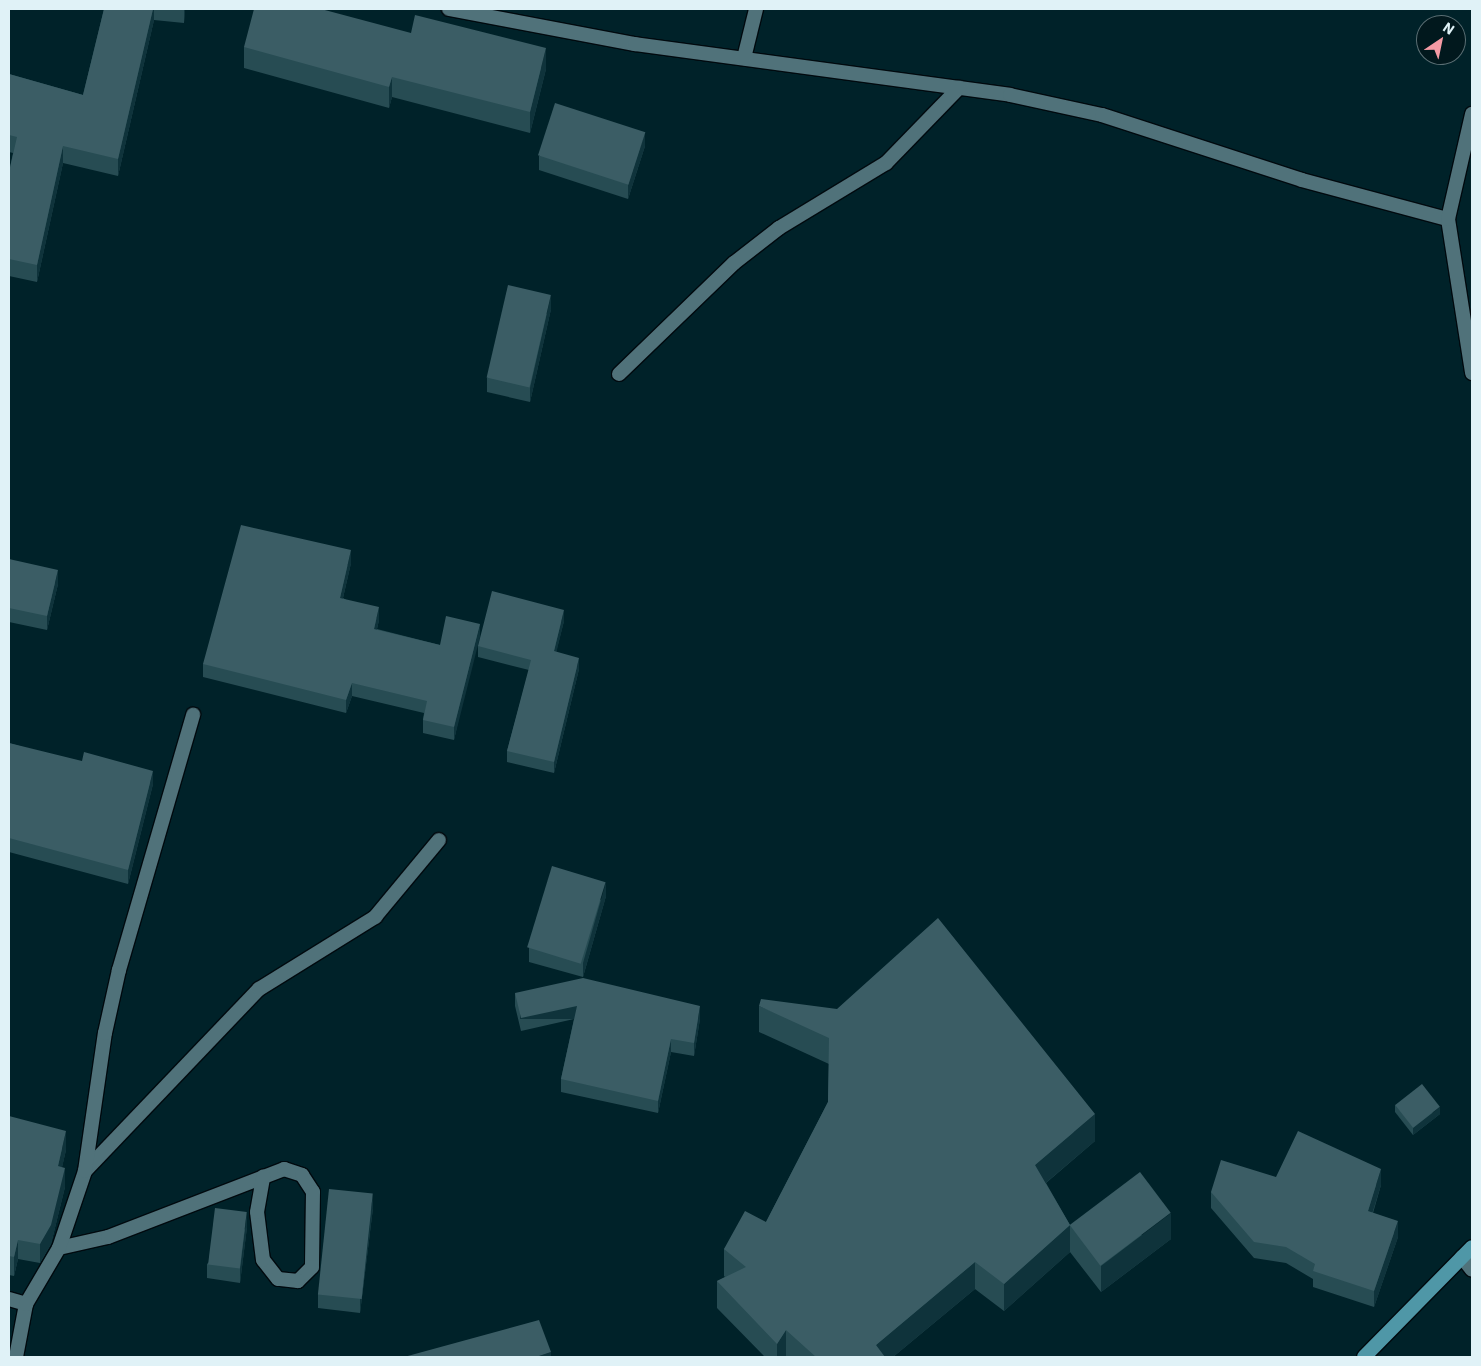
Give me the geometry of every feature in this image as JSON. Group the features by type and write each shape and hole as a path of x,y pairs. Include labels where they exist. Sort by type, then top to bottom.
{"main road":[{"path":"1364,1357 1472,1247"}],"street":[{"path":"449,9 626,42 959,88 1102,115 1302,180 1448,219"},
{"path":"744,58 756,9"},
{"path":"619,374 734,263 779,228 886,163 959,88"},
{"path":"1472,114 1448,219 1472,373"},
{"path":"16,1357 26,1304 59,1248 85,1171 115,988 193,715"},
{"path":"85,1171 259,989 375,917 440,840"},
{"path":"59,1248 108,1237 263,1177 284,1169 295,1171 312,1192 312,1266 298,1281 278,1279 263,1260 257,1212 263,1177"},
{"path":"1462,1258 1472,1270"},
{"path":"9,1299 26,1304"}],"building":[{"path":"104,9 153,9 118,159 63,146 37,265 9,259 9,172 17,137 9,135 9,74 83,95"},
{"path":"254,9 321,9 411,33 415,15 546,48 530,112 392,77 389,87 244,47"},
{"path":"555,103 645,132 628,185 538,155"},
{"path":"508,285 551,295 530,387 487,378"},
{"path":"241,525 351,550 340,598 379,607 374,629 440,645 446,616 480,624 454,727 423,720 427,701 352,683 346,700 203,664"},
{"path":"9,559 58,570 47,616 9,608"},
{"path":"492,591 564,610 554,651 579,658 554,762 507,751 531,660 478,646"},
{"path":"9,743 82,761 84,752 153,771 128,870 9,838"},
{"path":"552,866 606,882 581,964 527,947"},
{"path":"938,918 1095,1114 1035,1165 1070,1225 1004,1284 975,1262 876,1345 885,1357 816,1357 786,1330 777,1344 717,1281 746,1267 724,1249 745,1211 766,1222 828,1102 829,1038 759,1006 761,999 837,1009"},
{"path":"583,978 700,1006 694,1043 671,1039 658,1101 561,1079 577,1006 521,1018 515,993"},
{"path":"1422,1084 1440,1107 1413,1128 1395,1105"},
{"path":"9,1116 66,1131 58,1166 65,1168 51,1225 40,1244 18,1240 14,1257 9,1256"},
{"path":"1298,1131 1381,1169 1368,1211 1398,1221 1374,1291 1313,1271 1315,1264 1286,1247 1254,1242 1211,1192 1221,1160 1276,1177"},
{"path":"1140,1172 1171,1213 1100,1266 1070,1225"},
{"path":"329,1189 373,1194 362,1299 318,1294"},
{"path":"215,1208 247,1212 240,1268 208,1265"},
{"path":"539,1320 551,1352 536,1357 404,1357"}]}
